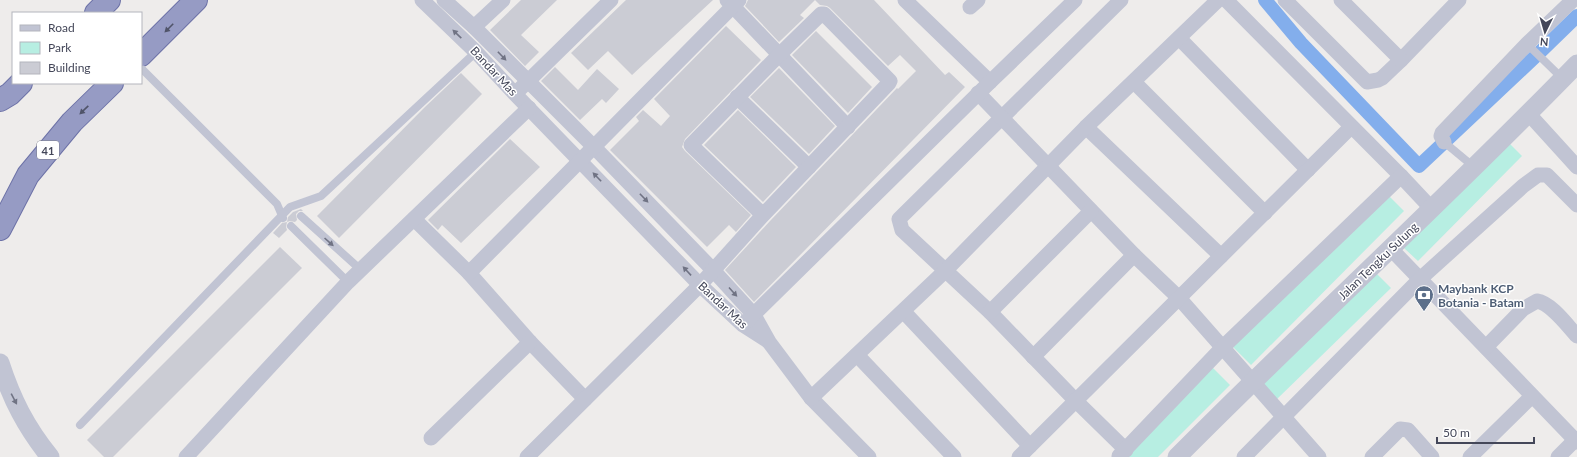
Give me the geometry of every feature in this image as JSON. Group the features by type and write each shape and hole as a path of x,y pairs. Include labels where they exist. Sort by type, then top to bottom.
{"highway":[{"path":"97,12 109,0"},
{"path":"142,54 196,0"},
{"path":"0,100 10,94 20,84"},
{"name":"41","path":"0,229 28,176 72,122 111,84"}],"street":[{"name":"Bandar Mas","path":"422,0 476,52 514,94 581,160 700,285 743,325 769,342"},
{"name":"Bandar Mas","path":"444,0 474,27 527,82 594,147 713,270 754,314 769,342"},
{"path":"474,27 503,0"},
{"path":"514,94 611,0"},
{"path":"905,0 990,82"},
{"path":"743,325 978,93 1075,0"},
{"path":"1121,0 1000,117 899,218 902,230 990,312 1076,401 1122,453 1223,347 1401,176"},
{"path":"811,398 904,312 1086,127 1218,0"},
{"path":"1226,0 1431,208"},
{"path":"1285,0 1367,82 1382,78 1401,60 1451,3"},
{"path":"1341,0 1401,60"},
{"path":"1444,142 1441,136 1442,133 1530,47 1573,0"},
{"path":"469,273 594,147 733,2 779,55 848,127"},
{"path":"527,457 700,285 763,215 889,83 890,81 824,14 821,14 779,55 691,145 763,215"},
{"path":"1179,38 1308,170"},
{"name":"Jalan Tengku Sulung","path":"1177,457 1253,381 1391,249 1431,208 1467,161 1528,113 1577,64"},
{"path":"1134,82 1265,213"},
{"path":"978,93 1134,255 1179,298 1319,457"},
{"path":"737,97 809,167"},
{"path":"186,457 348,282 529,108"},
{"path":"1528,113 1577,167"},
{"path":"1086,127 1221,256"},
{"path":"1019,457 1351,127"},
{"path":"1244,457 1420,279 1523,186 1538,176 1547,175 1577,205"},
{"path":"990,312 1091,211"},
{"path":"414,219 469,273 530,342 586,399"},
{"path":"1391,249 1576,441 1558,457"},
{"path":"1033,357 1134,255"},
{"path":"1486,347 1523,309 1537,301 1543,302 1553,310 1577,336"},
{"path":"904,312 1030,446"},
{"path":"431,438 530,342"},
{"path":"769,342 811,398 869,457"},
{"path":"857,355 954,457"},
{"path":"0,363 10,393 30,430 50,457"},
{"path":"1470,457 1532,396"},
{"path":"1372,457 1400,429 1403,428 1408,430 1432,457"}],"lane":[{"path":"1530,47 1563,79"},
{"path":"80,425 291,208 321,196 476,52"},
{"path":"142,69 277,204 282,217"},
{"path":"1444,142 1467,161"},
{"path":"277,204 291,208"},
{"path":"300,216 361,270"},
{"path":"291,226 348,282"}],"green space":[{"path":"1508,142 1522,156 1418,261 1404,248"},
{"path":"1386,193 1404,211 1251,365 1233,347"},
{"path":"1373,270 1391,288 1275,401 1259,386"},
{"path":"1212,367 1230,385 1158,457 1123,457"}],"building":[{"path":"521,0 557,0 521,35 539,52 525,66 490,30"},
{"path":"626,0 713,0 632,75 608,51 588,70 571,53"},
{"path":"748,0 815,0 800,15 804,18 779,42 745,6"},
{"path":"815,0 874,0 945,75 949,72 965,87 754,302 725,270 897,88 898,89 916,71 900,55 888,66 830,8 820,5"},
{"path":"726,26 761,60 685,139 682,147 751,215 736,232 729,225 707,247 610,150 639,121 636,117 643,110 661,126 670,116 654,99"},
{"path":"816,31 872,87 848,113 792,55"},
{"path":"555,67 578,90 597,69 619,89 606,103 602,99 580,120 541,81"},
{"path":"779,68 835,126 809,154 750,97"},
{"path":"461,73 482,94 339,238 317,216 425,107"},
{"path":"738,110 796,167 763,202 704,145"},
{"path":"510,139 540,167 461,243 442,225 438,230 428,220"},
{"path":"301,209 303,211 299,211 296,214 297,220 295,222 287,222 288,217 293,212"},
{"path":"287,222 287,230 279,238 273,233 282,223"},
{"path":"280,247 302,268 113,457 104,457 87,440"}],"waterway":[{"path":"1265,0 1301,43 1419,166 1577,16"}],"place":[{"name":"Maybank KCP Botania - Batam","path":"1424,312"}]}
